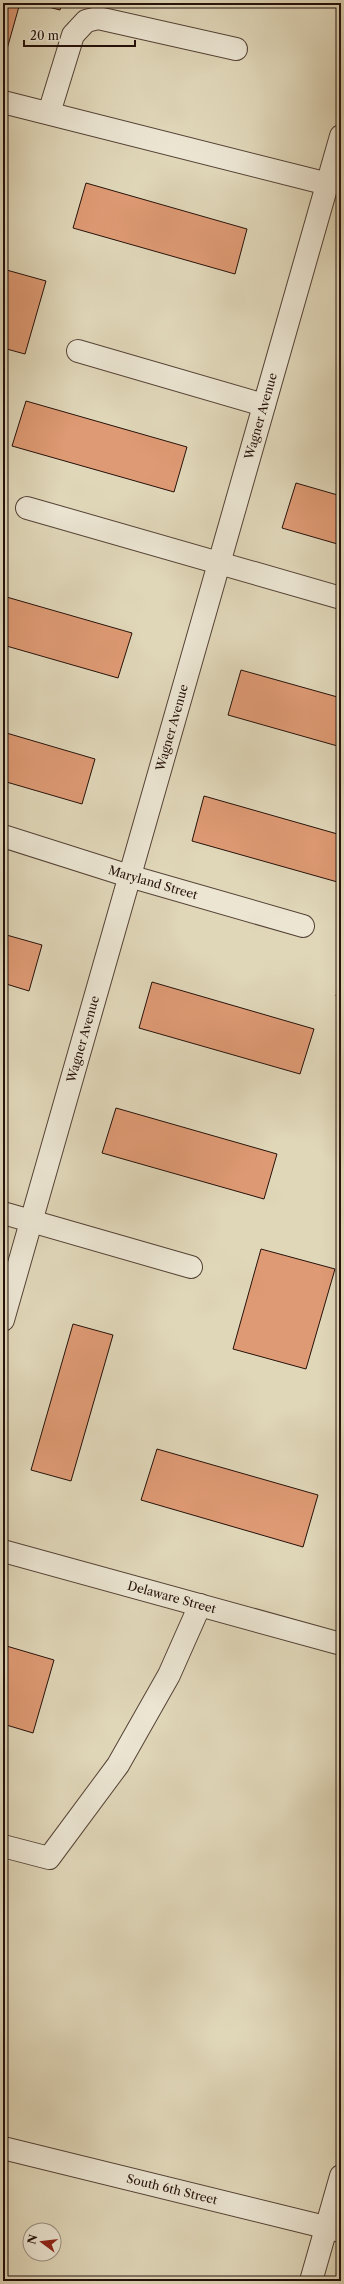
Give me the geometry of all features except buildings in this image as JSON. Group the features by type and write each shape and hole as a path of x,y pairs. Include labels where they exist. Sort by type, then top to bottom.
{"street":[{"path":"49,113 73,35 86,21 98,18 236,49"},
{"path":"3,102 328,184"},
{"name":"Wagner Avenue","path":"3,1320 341,136"},
{"path":"78,351 264,405"},
{"path":"27,508 341,598"},
{"name":"Maryland Street","path":"3,836 130,876 303,926"},
{"path":"3,1213 191,1267"},
{"name":"Delaware Street","path":"3,1552 341,1644"},
{"path":"3,1846 49,1858 118,1765 169,1675 200,1605"},
{"name":"South 6th Street","path":"3,2148 334,2229"},
{"path":"310,2281 334,2229 341,2176"}]}
